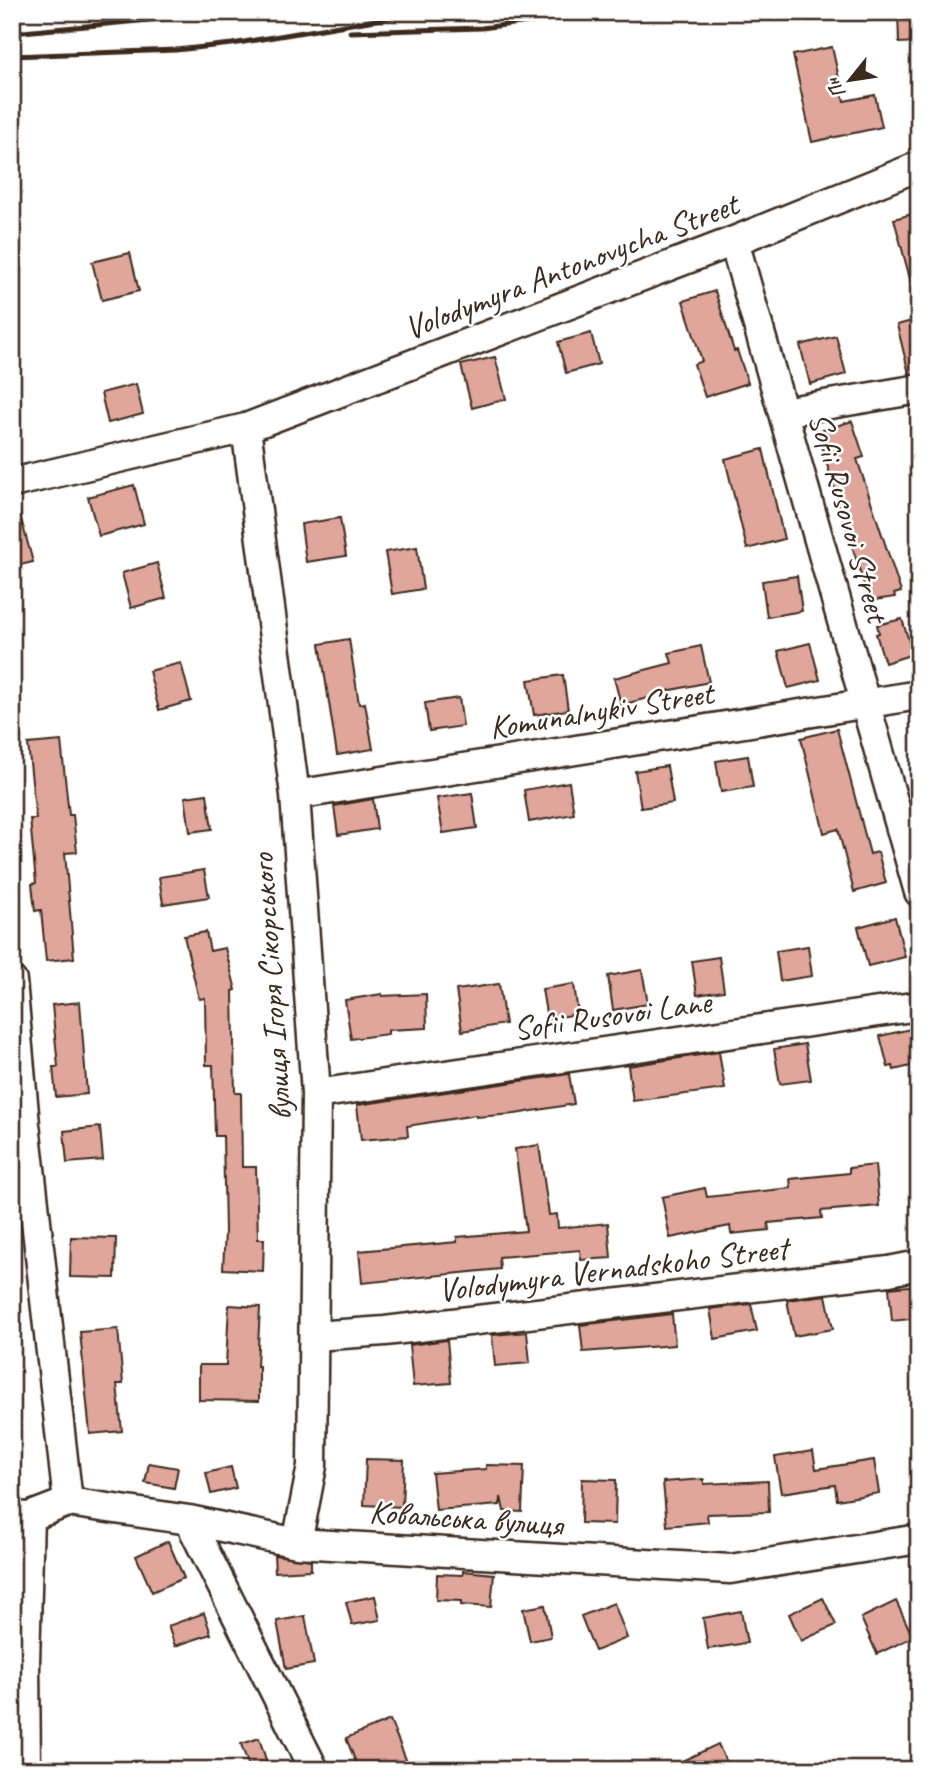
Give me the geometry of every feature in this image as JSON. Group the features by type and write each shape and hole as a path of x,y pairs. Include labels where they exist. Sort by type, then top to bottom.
{"street":[{"name":"Volodymyra Antonovycha Street","path":"12,483 246,428 734,242 919,166"},
{"name":"Sofii Rusovoi Street","path":"734,242 919,892"},
{"path":"783,412 919,390"},
{"name":"вулиця Ігоря Сікорського","path":"246,428 295,795 316,1094 312,1465 297,1543"},
{"name":"Komunalnykiv Street","path":"295,795 919,695"},
{"path":"12,981 18,1124 68,1502"},
{"name":"Sofii Rusovoi Lane","path":"316,1094 919,1006"},
{"name":"Volodymyra Vernadskoho Street","path":"314,1336 398,1329 889,1272 919,1265"},
{"name":"Ковальська вулиця","path":"20,1517 68,1502 189,1520 297,1543 730,1569 919,1539"},
{"path":"20,1517 19,1663 26,1770"},
{"path":"189,1520 314,1770"}],"building":[{"path":"898,12 919,12 919,42 899,43"},
{"path":"832,47 844,101 875,95 882,127 812,142 793,55"},
{"path":"919,212 919,289 913,290 894,219"},
{"path":"130,253 139,291 102,300 92,262"},
{"path":"715,291 734,351 737,350 748,383 705,397 694,364 702,361 683,301"},
{"path":"919,319 919,373 909,374 897,325"},
{"path":"591,333 599,364 566,373 558,342"},
{"path":"836,336 846,374 810,384 800,345"},
{"path":"495,357 506,399 472,408 461,365"},
{"path":"136,384 143,414 108,423 101,393"},
{"path":"852,421 864,457 857,459 901,592 894,594 895,597 869,601 817,432"},
{"path":"763,449 784,539 747,549 725,459"},
{"path":"134,485 144,524 99,536 88,497"},
{"path":"12,508 18,508 33,562 12,567"},
{"path":"340,518 346,556 306,562 301,524"},
{"path":"417,547 423,589 392,594 385,552"},
{"path":"157,563 166,598 131,608 122,573"},
{"path":"797,576 802,611 767,617 762,581"},
{"path":"902,619 913,654 885,663 876,634 879,633 877,625"},
{"path":"349,639 359,704 365,703 373,749 337,755 320,644"},
{"path":"810,643 820,680 788,688 778,651"},
{"path":"701,646 709,682 658,693 659,695 621,705 614,678 672,663 669,653"},
{"path":"181,663 191,701 159,710 149,671"},
{"path":"563,675 568,710 534,715 528,680"},
{"path":"459,698 463,726 429,731 425,703"},
{"path":"837,729 870,854 878,852 886,883 854,892 838,829 824,833 801,738"},
{"path":"61,741 69,815 73,815 77,852 65,853 74,958 46,961 41,910 35,911 32,884 36,883 30,819 36,819 28,744"},
{"path":"748,756 753,787 721,792 716,761"},
{"path":"667,766 673,803 641,808 635,771"},
{"path":"569,782 574,814 529,822 524,790"},
{"path":"472,793 477,828 443,833 437,798"},
{"path":"207,794 212,829 190,832 185,797"},
{"path":"373,799 377,829 338,835 334,806"},
{"path":"204,870 209,897 163,904 159,877"},
{"path":"895,917 905,957 868,966 858,927"},
{"path":"206,932 210,951 225,948 236,990 233,991 235,1093 241,1093 242,1167 256,1167 258,1239 264,1239 263,1271 223,1269 223,1136 215,1136 213,1065 206,1065 205,998 199,999 184,936"},
{"path":"808,946 812,976 780,981 776,951"},
{"path":"719,957 724,991 697,995 692,961"},
{"path":"642,970 648,1004 613,1010 608,976"},
{"path":"499,984 505,1024 462,1031 456,990"},
{"path":"574,984 578,1014 547,1019 542,989"},
{"path":"382,994 426,994 427,1028 388,1030 388,1034 351,1039 345,1000"},
{"path":"80,1002 87,1094 56,1097 53,1067 58,1067 52,1005"},
{"path":"919,1027 919,1064 894,1070 893,1066 888,1067 880,1036"},
{"path":"805,1044 811,1080 780,1084 774,1049"},
{"path":"719,1052 725,1089 633,1101 628,1066"},
{"path":"569,1074 574,1104 515,1114 476,1115 407,1126 408,1136 361,1140 357,1105"},
{"path":"100,1127 103,1160 67,1163 64,1131"},
{"path":"539,1145 549,1215 557,1214 558,1228 608,1223 611,1258 581,1260 580,1250 499,1257 500,1269 362,1283 359,1251 457,1242 457,1237 526,1231 515,1149"},
{"path":"875,1165 879,1206 821,1211 822,1218 768,1223 769,1230 731,1234 730,1226 670,1238 662,1197 705,1188 707,1197 791,1188 790,1179 849,1173 849,1168"},
{"path":"71,1237 116,1238 115,1278 70,1277"},
{"path":"919,1285 919,1318 892,1321 889,1288"},
{"path":"826,1295 833,1329 794,1336 787,1300"},
{"path":"751,1304 757,1331 715,1339 710,1309"},
{"path":"229,1305 260,1307 257,1366 259,1401 199,1400 199,1365 226,1365"},
{"path":"672,1314 675,1345 583,1352 580,1325"},
{"path":"118,1329 123,1384 117,1384 122,1431 90,1434 80,1332"},
{"path":"527,1332 530,1363 495,1366 492,1335"},
{"path":"447,1340 451,1383 413,1386 409,1345"},
{"path":"813,1451 816,1469 874,1460 879,1493 837,1500 835,1485 781,1493 775,1457"},
{"path":"366,1459 404,1460 402,1507 364,1505"},
{"path":"149,1463 178,1468 174,1488 145,1483"},
{"path":"486,1465 524,1466 522,1512 504,1511 501,1497 500,1505 436,1510 432,1473 486,1469"},
{"path":"231,1467 236,1488 211,1494 206,1473"},
{"path":"582,1479 616,1480 615,1524 581,1523"},
{"path":"704,1479 704,1484 768,1481 769,1512 707,1514 708,1522 667,1526 663,1482"},
{"path":"168,1541 184,1578 152,1592 136,1556"},
{"path":"274,1555 311,1560 311,1570 275,1572"},
{"path":"463,1571 494,1574 491,1607 461,1605 461,1601 436,1600 437,1574 463,1575"},
{"path":"375,1596 380,1620 352,1625 346,1602"},
{"path":"823,1598 836,1625 801,1641 789,1614"},
{"path":"896,1601 913,1637 877,1654 861,1618"},
{"path":"614,1603 627,1638 595,1651 581,1616"},
{"path":"545,1605 551,1637 530,1641 523,1609"},
{"path":"741,1611 747,1643 708,1649 703,1618"},
{"path":"204,1613 211,1634 175,1646 168,1626"},
{"path":"305,1616 314,1664 286,1669 277,1621"},
{"path":"390,1720 407,1762 388,1770 359,1770 346,1738"},
{"path":"259,1738 267,1763 250,1769 241,1744"},
{"path":"718,1744 730,1770 663,1770"}],"railway":[{"path":"12,33 234,12"},
{"path":"12,56 176,50 232,44 423,12"},
{"path":"350,32 482,28 604,12"}]}
